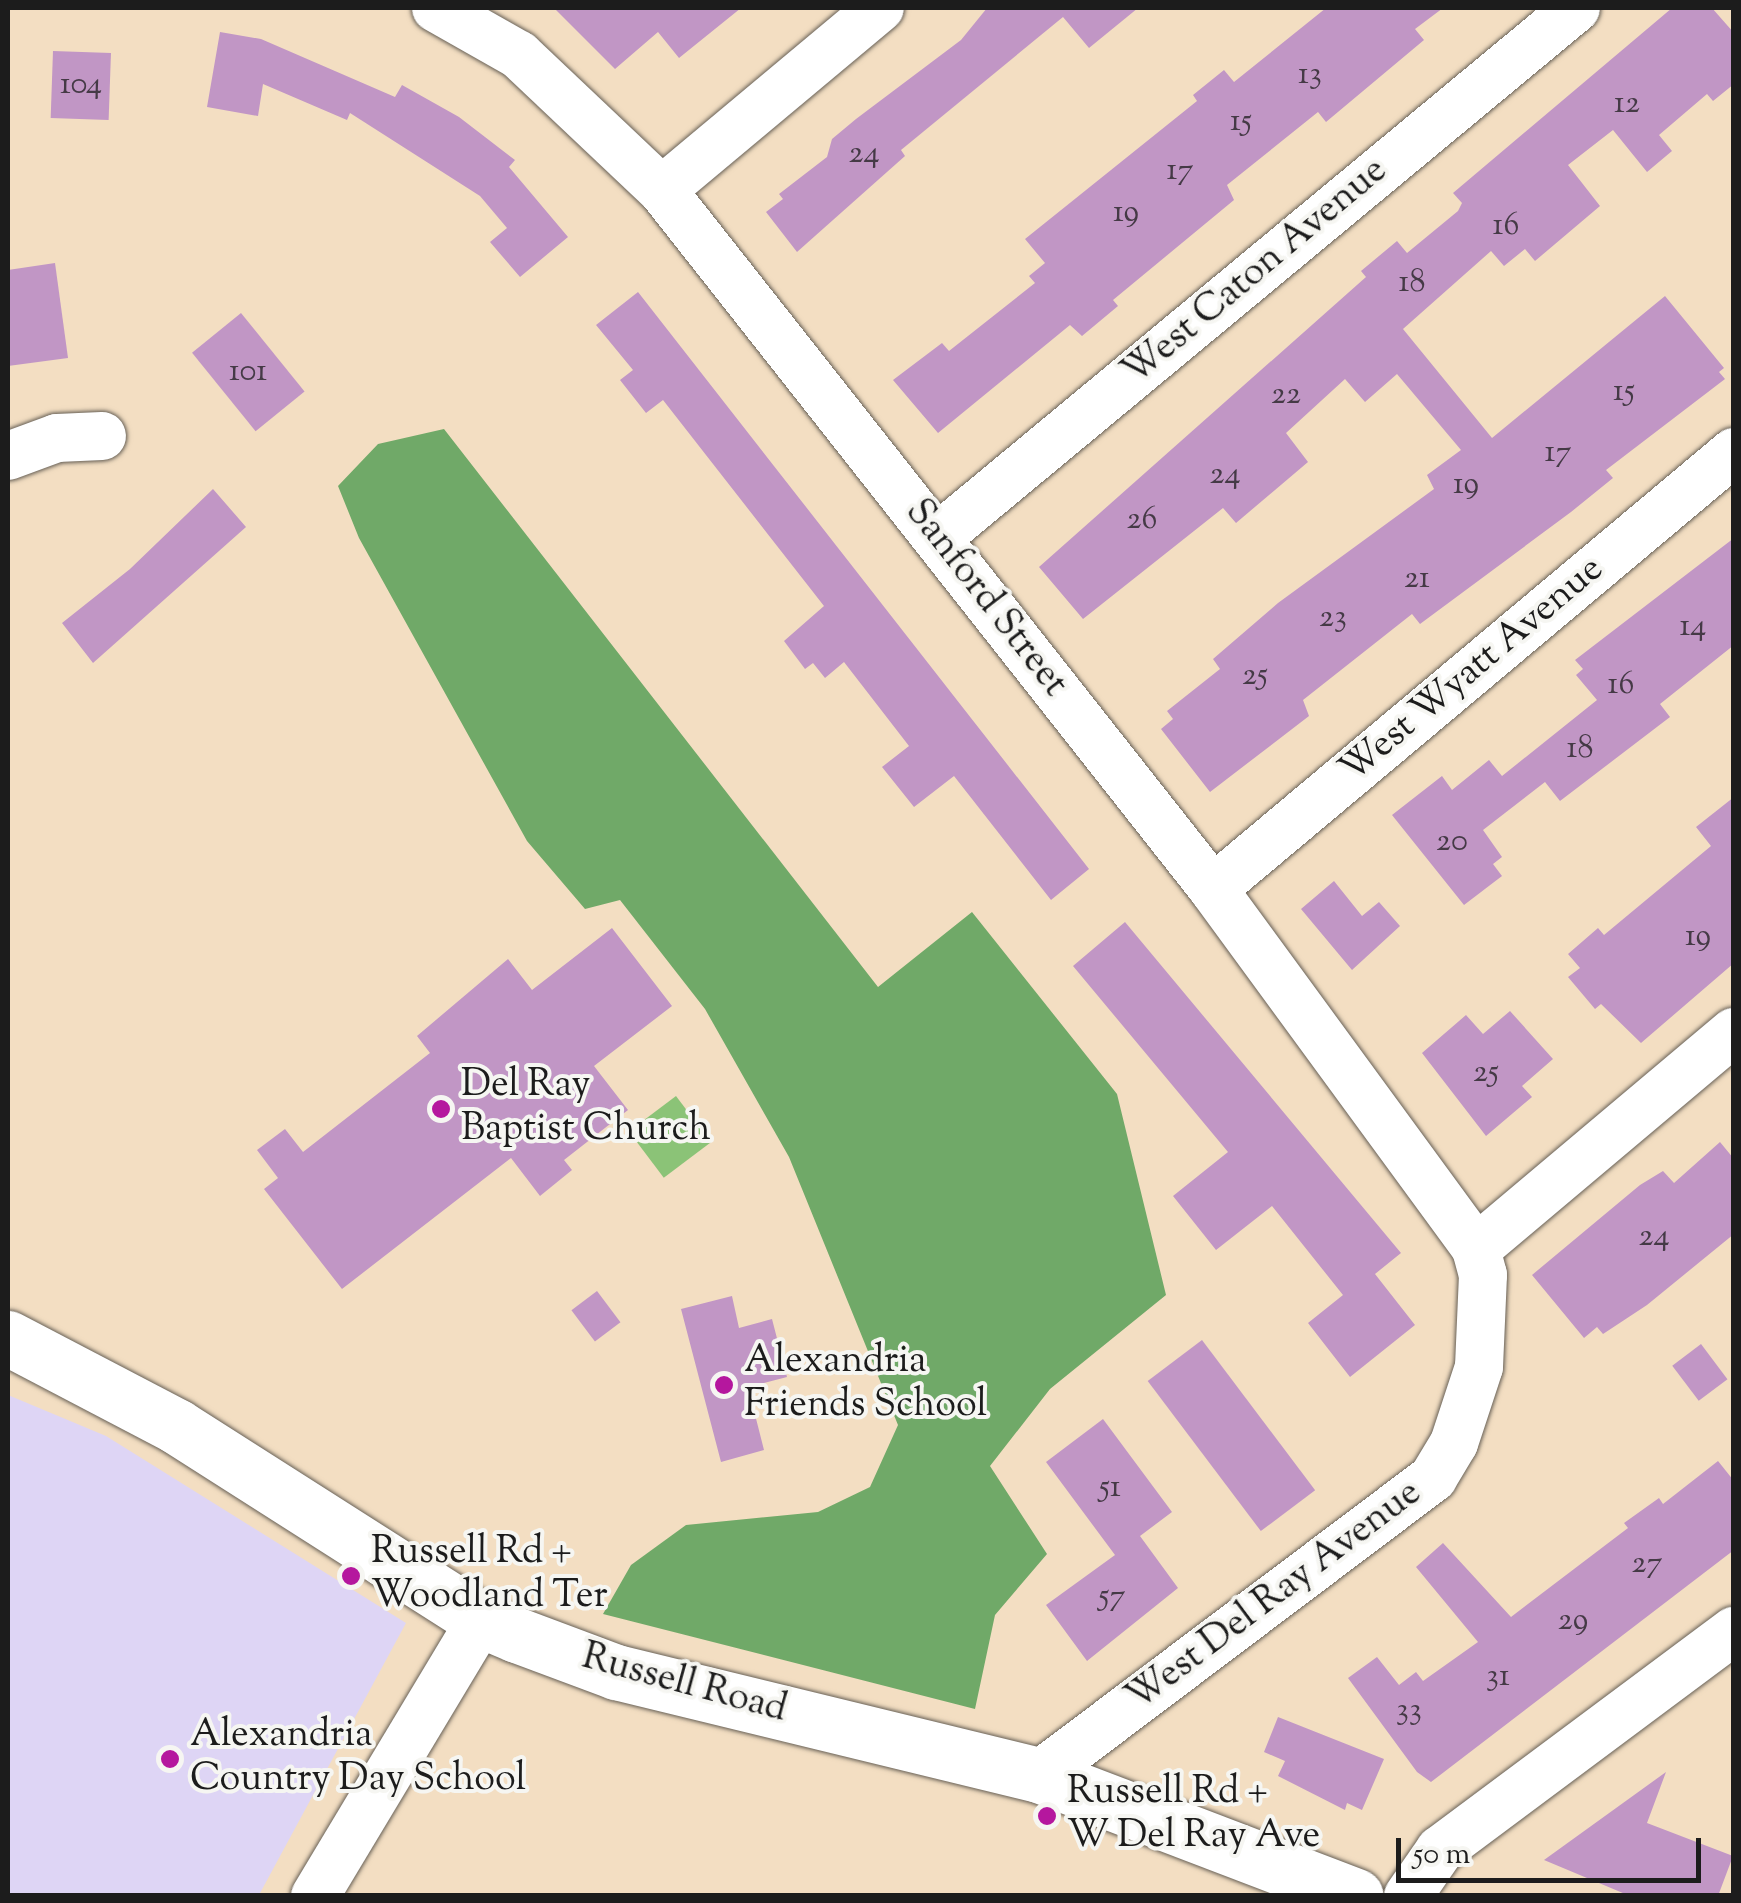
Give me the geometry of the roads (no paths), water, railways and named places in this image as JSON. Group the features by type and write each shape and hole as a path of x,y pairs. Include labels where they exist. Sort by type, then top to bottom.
{"street":[{"name":"Sanford Street","path":"436,8 519,55 662,190 1213,889 1476,1249"},
{"path":"662,190 880,8"},
{"name":"West Caton Avenue","path":"937,538 1576,8"},
{"path":"8,456 57,438 102,436"},
{"name":"West Wyatt Avenue","path":"1213,889 1734,452"},
{"path":"1476,1249 1734,1032"},
{"name":"West Del Ray Avenue","path":"1039,1775 1433,1478 1454,1443 1479,1367 1482,1275 1476,1249"},
{"name":"Russell Road","path":"8,1338 176,1426 481,1620 616,1672 1039,1775 1356,1896"},
{"path":"315,1896 481,1620"},
{"path":"1408,1896 1440,1850 1734,1631"}],"place":[{"name":"Del Ray Baptist Church","path":"441,1109"},
{"name":"Alexandria Friends School","path":"724,1385"},
{"name":"Russell Rd + Woodland Ter","path":"351,1576"},
{"name":"Alexandria Country Day School","path":"170,1759"},
{"name":"Russell Rd + W Del Ray Ave","path":"1047,1816"}]}
